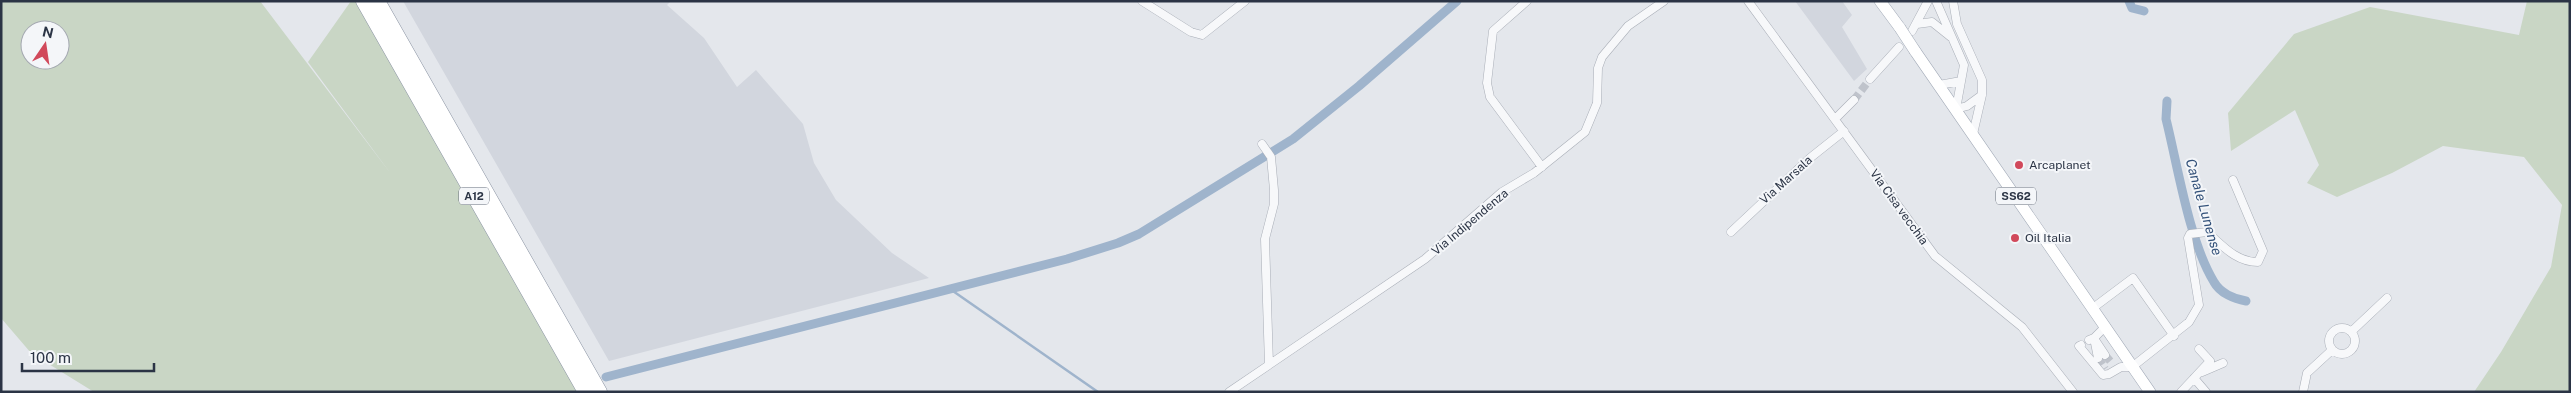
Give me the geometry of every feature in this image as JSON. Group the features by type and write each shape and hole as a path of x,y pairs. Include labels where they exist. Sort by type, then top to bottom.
{"highway":[{"name":"A12","path":"363,1 585,392"},
{"name":"A12","path":"378,1 600,392"}],"main road":[{"name":"SS62","path":"1880,1 2150,392"}],"street":[{"path":"1142,1 1191,32 1202,35 1246,1"},
{"path":"1527,1 1493,32 1487,84 1490,97 1542,167"},
{"name":"Via Indipendenza","path":"1229,392 1425,260 1502,192 1542,167 1585,132 1597,103 1598,68 1608,49 1628,26 1664,1"},
{"name":"Via Cisa vecchia","path":"1748,1 1935,256 2022,327 2073,392"},
{"path":"1912,32 1928,1"},
{"path":"1936,1 1964,65 1956,109 1966,106 1982,95"},
{"path":"1953,1 1957,24 1982,80 1982,95 1973,134"},
{"path":"1917,24 1932,22 1953,39"},
{"path":"1870,79 1899,47"},
{"path":"1939,85 1961,81"},
{"path":"1835,119 1854,100"},
{"name":"Via Marsala","path":"1731,232 1810,158 1844,131"},
{"path":"1264,146 1271,157 1274,204 1265,238 1269,364"},
{"path":"2106,326 2091,339 2098,355 2111,373 2132,367 2174,336 2189,322 2199,305 2188,238 2190,234 2201,231 2207,232 2234,256 2247,262 2258,262 2264,251 2233,180"},
{"path":"2093,308 2133,278 2174,336"},
{"path":"2352,331 2387,298"},
{"path":"2332,350 2329,337 2334,330 2342,328 2352,331"},
{"path":"2332,350 2343,354 2351,350 2354,343 2352,331"},
{"path":"2081,345 2079,346 2098,355"},
{"path":"2181,392 2210,362 2199,349"},
{"path":"2303,392 2308,372 2332,350"},
{"path":"2196,376 2223,363"},
{"path":"2196,376 2206,392"}],"shaded area":[{"path":"403,1 671,1 667,5 704,38 737,87 756,70 803,124 814,163 836,200 892,253 929,278 609,361"},
{"path":"1795,1 1842,1 1852,15 1842,27 1867,69 1854,81"}],"green space":[{"path":"1,1 260,1 391,174 308,62 351,1 360,1 582,392 94,392 31,353 1,318"},
{"path":"2527,1 2570,1 2570,392 2474,392 2501,352 2551,267 2562,205 2524,157 2443,146 2392,173 2337,197 2307,183 2319,165 2295,110 2231,151 2228,113 2294,34 2370,7 2519,35"}],"waterway":[{"path":"606,377 1067,259 1118,243 1139,234 1293,139 1359,86 1457,1"},
{"name":"Canale Lunense","path":"2129,1 2132,8 2144,11"},
{"name":"Canale Lunense","path":"2167,101 2166,119 2185,203 2205,265 2220,289 2228,295 2246,301"},
{"path":"950,289 1098,392"}],"tunnel":[{"path":"1854,100 1870,79"},
{"path":"2105,355 2111,362"},
{"path":"2098,358 2105,369"}],"place":[{"name":"Arcaplanet","path":"2019,165"},
{"name":"Oil Italia","path":"2015,238"}]}
